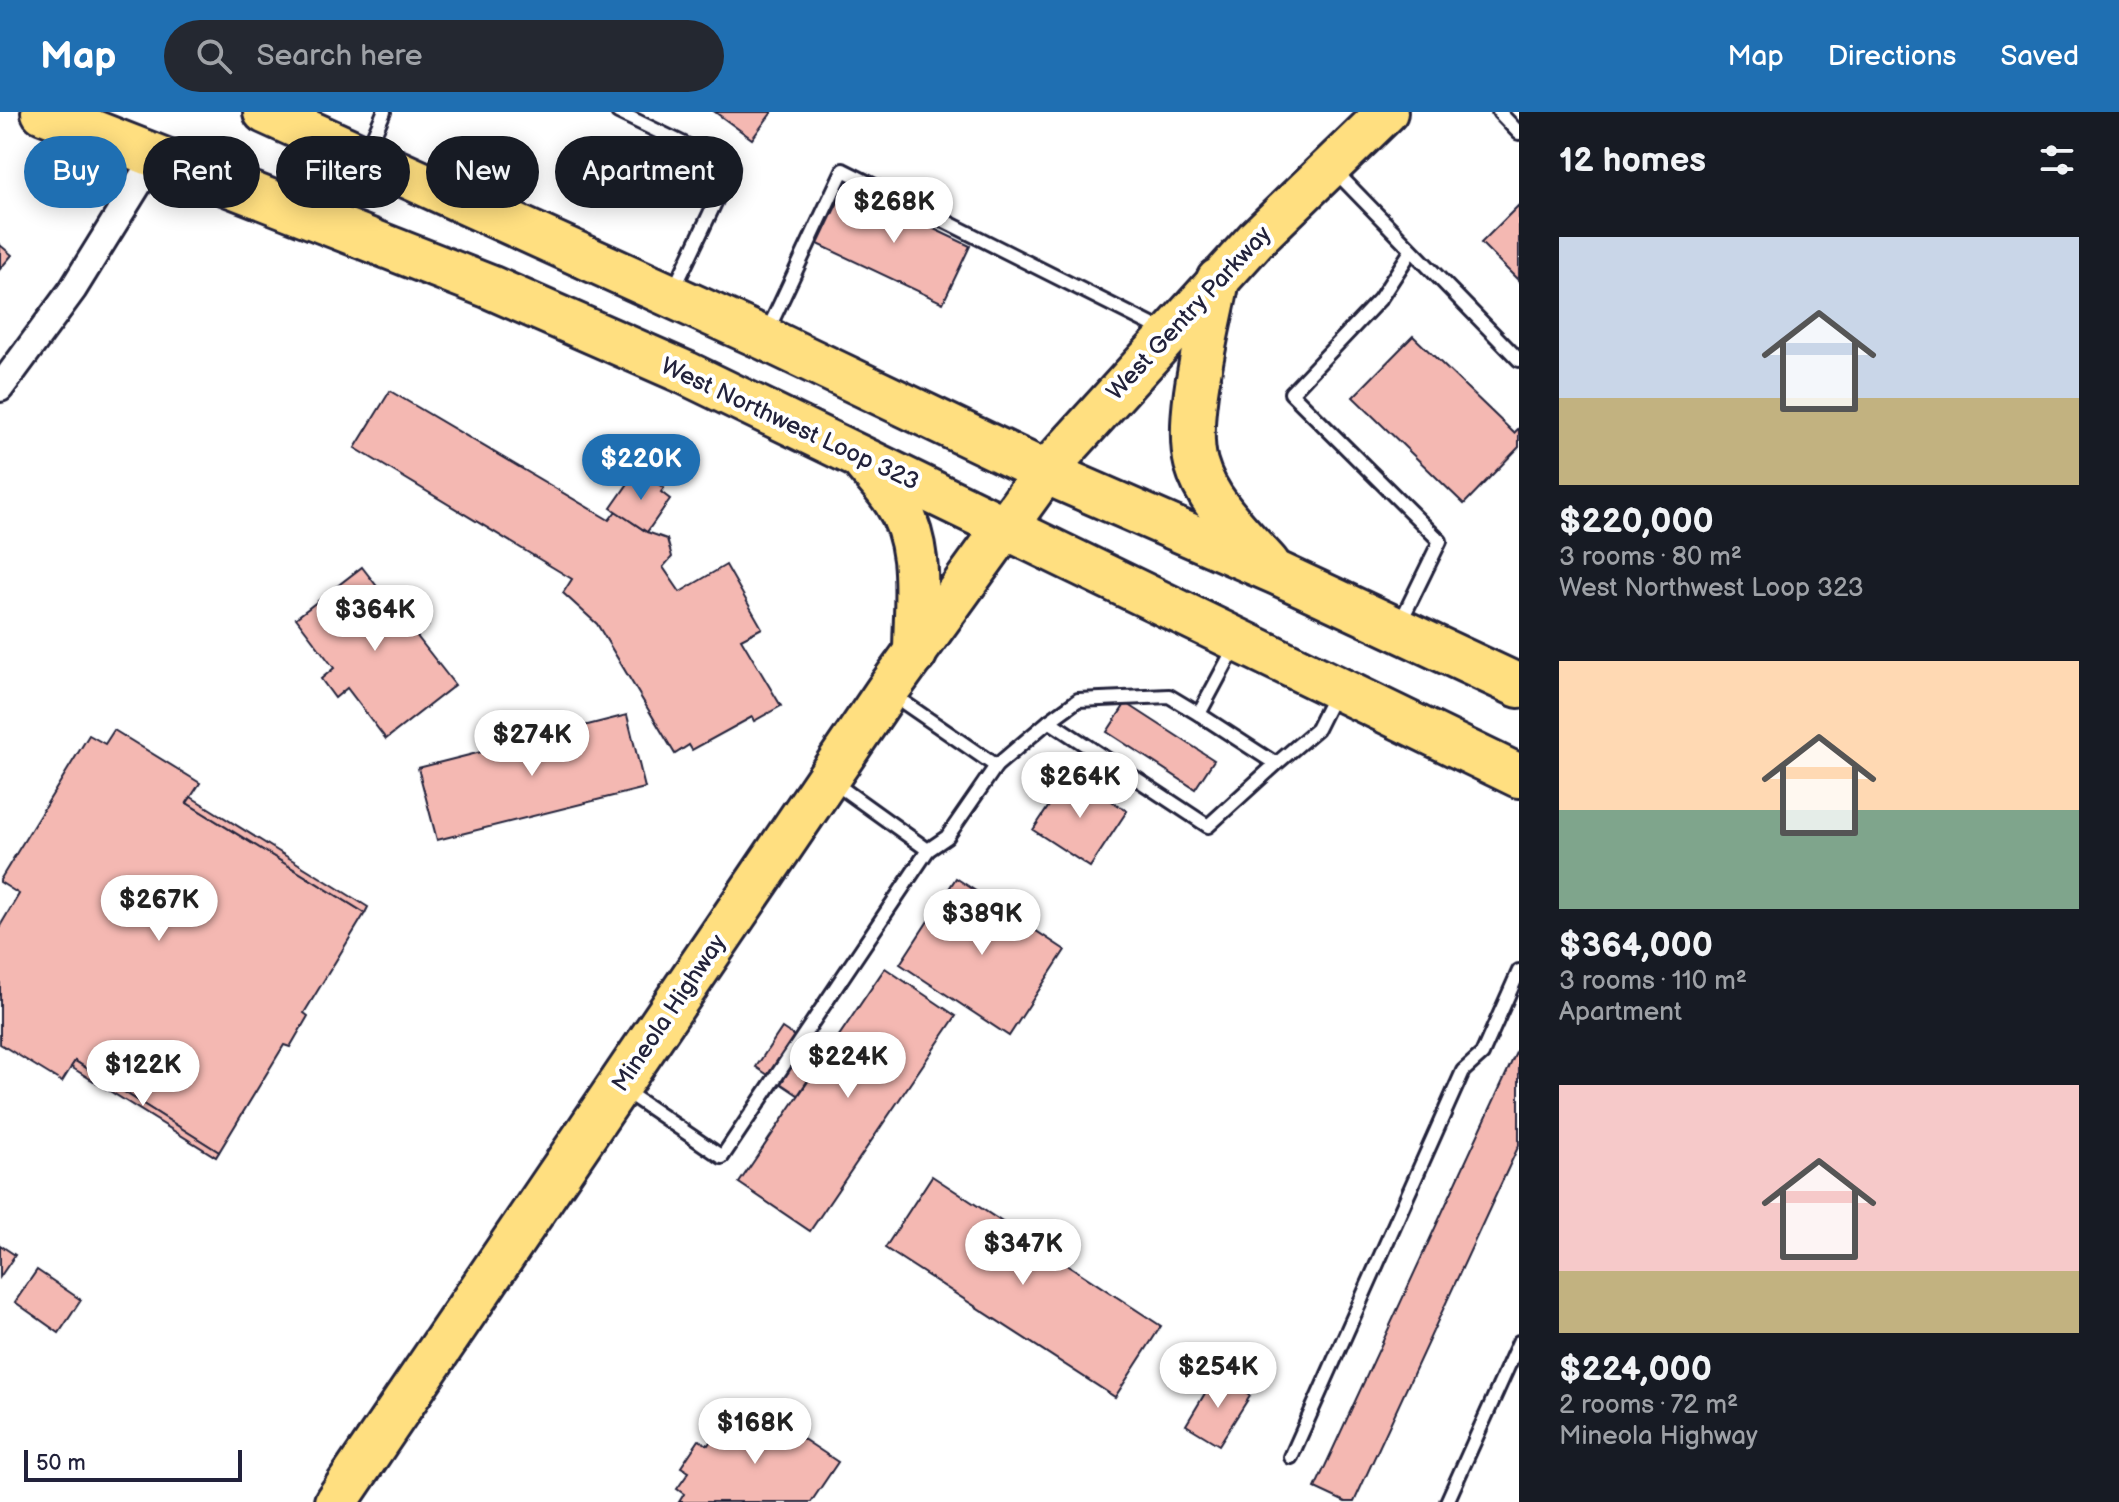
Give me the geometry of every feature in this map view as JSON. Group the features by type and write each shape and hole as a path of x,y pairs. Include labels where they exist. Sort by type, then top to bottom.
{"highway":[{"name":"West Northwest Loop 323","path":"43,112 143,150"},
{"path":"265,112 318,136"},
{"path":"410,178 764,338 1045,472 1277,573 1519,686"},
{"name":"West Northwest Loop 323","path":"260,196 490,287 686,373 1519,776"},
{"path":"1218,280 1195,404 1196,464 1216,504 1277,573"},
{"path":"858,455 895,502 914,547 915,654"},
{"name":"West Gentry Parkway","path":"1005,527 1045,472"},
{"name":"Mineola Highway","path":"336,1502 887,691 1005,527"}],"main road":[{"name":"West Gentry Parkway","path":"1045,472 1218,280 1387,112"}],"street":[{"path":"0,388 73,289 143,176"}],"lane":[{"path":"373,136 384,112"},
{"path":"618,112 732,167 670,295"},
{"path":"1499,112 1519,133"},
{"path":"1330,166 1519,360"},
{"path":"764,338 843,170 1169,333"},
{"path":"1397,629 1440,541 1291,393 1391,286 1411,251"},
{"path":"1199,714 1238,640"},
{"path":"1049,721 1208,826 1317,729 1337,689"},
{"path":"887,691 996,766"},
{"path":"619,1087 722,1157 928,850 947,837 996,766 1078,700 1169,696 1276,764"},
{"path":"829,779 928,850"},
{"path":"1291,1457 1463,1071 1482,1054 1519,971"},
{"path":"1447,1502 1519,1342"}],"building":[{"path":"715,112 772,112 752,139"},
{"path":"845,187 970,246 943,303 818,244"},
{"path":"1519,205 1519,281 1481,243"},
{"path":"0,245 12,255 0,269"},
{"path":"1413,336 1514,433 1519,428 1519,447 1464,504 1353,397"},
{"path":"390,391 609,520 616,511 647,532 667,539 672,557 663,567 680,592 726,565 762,628 741,639 781,706 754,721 752,717 692,750 689,745 675,754 597,624 563,593 572,579 355,448"},
{"path":"634,475 645,483 649,478 664,488 661,492 670,499 647,532 611,508"},
{"path":"362,567 400,616 413,606 428,626 416,635 455,685 386,739 347,688 335,698 321,679 334,668 296,618"},
{"path":"1126,703 1214,760 1195,789 1107,732"},
{"path":"627,715 645,788 437,840 418,768"},
{"path":"114,730 200,783 187,803 365,913 304,1013 308,1016 290,1047 284,1045 219,1152 75,1061 62,1082 0,1044 0,926 19,894 0,880 89,735 105,744"},
{"path":"1070,774 1127,811 1090,867 1033,830"},
{"path":"191,797 368,907 365,913 187,803"},
{"path":"956,878 1065,950 1009,1036 900,964"},
{"path":"885,968 956,1016 810,1231 739,1183"},
{"path":"782,1028 824,1056 798,1095 756,1067"},
{"path":"1519,1046 1519,1145 1354,1502 1345,1502 1315,1488"},
{"path":"75,1061 219,1152 216,1157 71,1067"},
{"path":"932,1176 1161,1326 1115,1397 885,1248"},
{"path":"0,1245 15,1255 0,1277"},
{"path":"37,1270 81,1300 59,1333 15,1302"},
{"path":"1216,1375 1250,1396 1219,1445 1186,1425"},
{"path":"764,1413 838,1462 811,1502 679,1502 684,1494 677,1489 689,1472 681,1467 699,1440 708,1445 719,1428 726,1432 734,1419 753,1431"}]}
